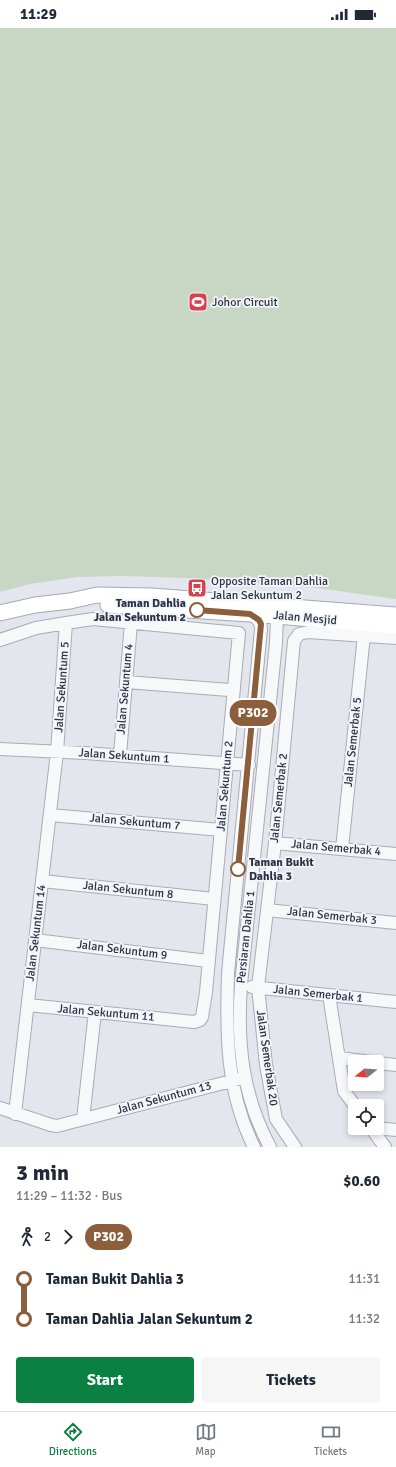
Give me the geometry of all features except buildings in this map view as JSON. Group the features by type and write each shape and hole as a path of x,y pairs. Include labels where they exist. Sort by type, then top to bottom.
{"main road":[{"name":"Jalan Mesjid","path":"70,602 97,595 152,596 396,626"},
{"name":"Jalan Mesjid","path":"0,613 35,605 70,602 250,614 274,610 396,615"}],"street":[{"name":"Persiaran Dahlia 1","path":"270,1147 263,1135 251,1105 244,1078 239,1017 276,643 274,610"},
{"name":"Persiaran Dahlia 1","path":"250,614 259,620 261,624 249,765 228,973 226,1020 231,1080 245,1129 254,1147"},
{"name":"Jalan Sekuntum 2","path":"0,640 36,628 92,620 239,633 202,1017 197,1021 184,1020"},
{"name":"Jalan Sekuntum 5","path":"57,752 66,623"},
{"name":"Jalan Sekuntum 4","path":"120,755 131,623"},
{"name":"Jalan Semerbak 2","path":"258,988 275,843 294,641 299,634 308,632 364,636"},
{"path":"259,641 269,634 274,638 276,643"},
{"path":"364,636 396,638"},
{"name":"Jalan Semerbak 5","path":"342,849 364,636"},
{"path":"126,682 229,690"},
{"name":"Jalan Sekuntum 1","path":"0,749 120,755 249,765"},
{"name":"Jalan Sekuntum 14","path":"15,1114 57,752"},
{"name":"Jalan Sekuntum 7","path":"50,815 220,830"},
{"name":"Jalan Semerbak 4","path":"275,843 396,854"},
{"name":"Jalan Sekuntum 8","path":"42,881 214,899"},
{"name":"Jalan Semerbak 3","path":"267,910 396,923"},
{"name":"Jalan Sekuntum 9","path":"35,940 208,961"},
{"name":"Jalan Semerbak 1","path":"241,985 396,1002"},
{"name":"Jalan Semerbak 20","path":"258,988 266,1065 276,1119 295,1147"},
{"path":"330,995 344,1091 350,1099"},
{"name":"Jalan Sekuntum 11","path":"28,1006 184,1020"},
{"path":"83,1119 95,1012"},
{"path":"340,1058 348,1059"},
{"path":"384,1064 396,1065"},
{"name":"Jalan Sekuntum 13","path":"0,1108 15,1114 57,1126 231,1080 244,1078"},
{"path":"384,1129 396,1130"},
{"path":"376,1135 385,1147"}],"green space":[{"name":"Johor Circuit","path":"0,28 396,28 396,599 310,587 188,578 122,576 77,577 30,584 0,592"}],"bus line":[{"name":"P302","path":"197,610 250,614 259,620 261,624 249,765 238,869"}],"place":[{"name":"Johor Circuit","path":"198,302"},
{"name":"Opposite Taman Dahlia Jalan Sekuntum 2","path":"197,588"},
{"name":"Taman Dahlia Jalan Sekuntum 2","path":"197,610"},
{"name":"Taman Bukit Dahlia 3","path":"238,869"}]}
